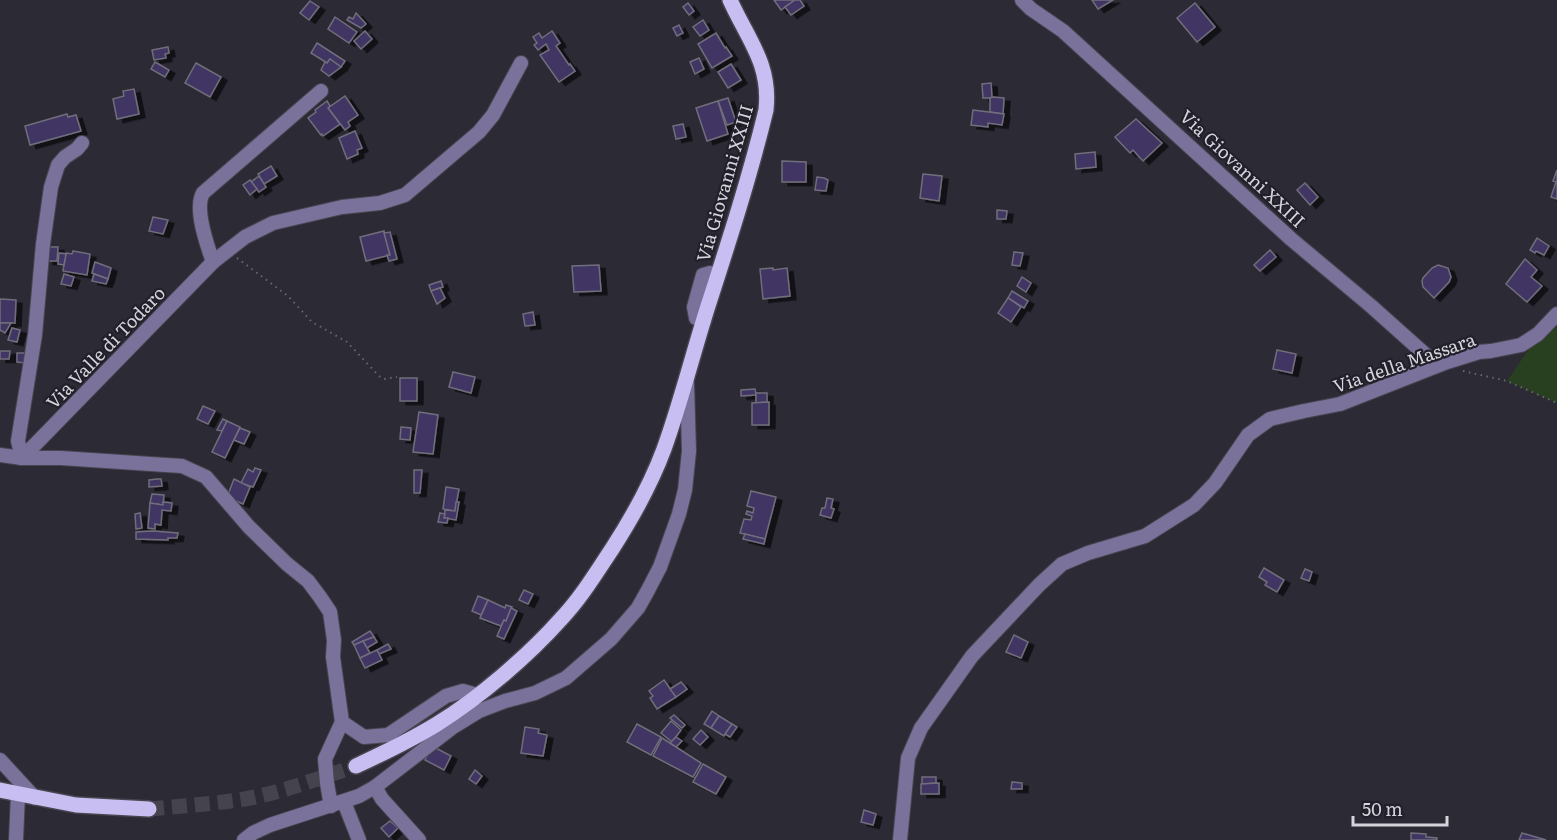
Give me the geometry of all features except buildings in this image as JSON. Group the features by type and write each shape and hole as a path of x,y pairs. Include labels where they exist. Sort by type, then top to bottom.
{"main road":[{"name":"Via Giovanni XXIII","path":"356,766 439,723 527,654 585,591 639,504 663,451 686,380 766,110 768,96 760,59 730,0"},
{"path":"0,790 76,805 149,809"}],"street":[{"name":"Via Giovanni XXIII","path":"1022,0 1030,9 1063,31 1291,239 1437,365"},
{"name":"Via Valle di Todaro","path":"22,458 213,262 245,237 273,223 342,207 380,203 405,195 479,132 493,115 521,63"},
{"path":"213,262 200,207 203,193 321,91"},
{"path":"22,458 18,441 35,335 51,187 58,165 82,143"},
{"name":"Via della Massara","path":"900,840 908,758 921,728 972,656 1062,564 1088,552 1145,536 1194,505 1215,483 1248,435 1270,419 1340,404 1437,365 1479,352 1521,345 1538,334 1557,314"},
{"name":"Via Giovanni XXIII","path":"244,840 270,825 338,804 375,787 453,727 479,711 505,700 535,693 566,678 611,639 632,615 647,592 660,567 679,514 685,490 689,451 686,380"},
{"path":"0,455 182,466 206,477 249,527 308,581 330,612 334,640 334,667 342,722 325,759 327,783 359,840"},
{"path":"342,722 364,737 388,735 446,696 463,691 477,695"},
{"path":"0,760 35,798"},
{"path":"375,787 382,799 419,840"},
{"path":"16,840 18,794"}],"path":[{"path":"227,251 282,290 312,322 347,342 379,376 384,379 396,377"},
{"path":"1437,365 1507,381 1557,403"}],"green space":[{"path":"1557,308 1557,403 1507,381"}],"tunnel":[{"path":"149,809 245,799 356,766"}]}
